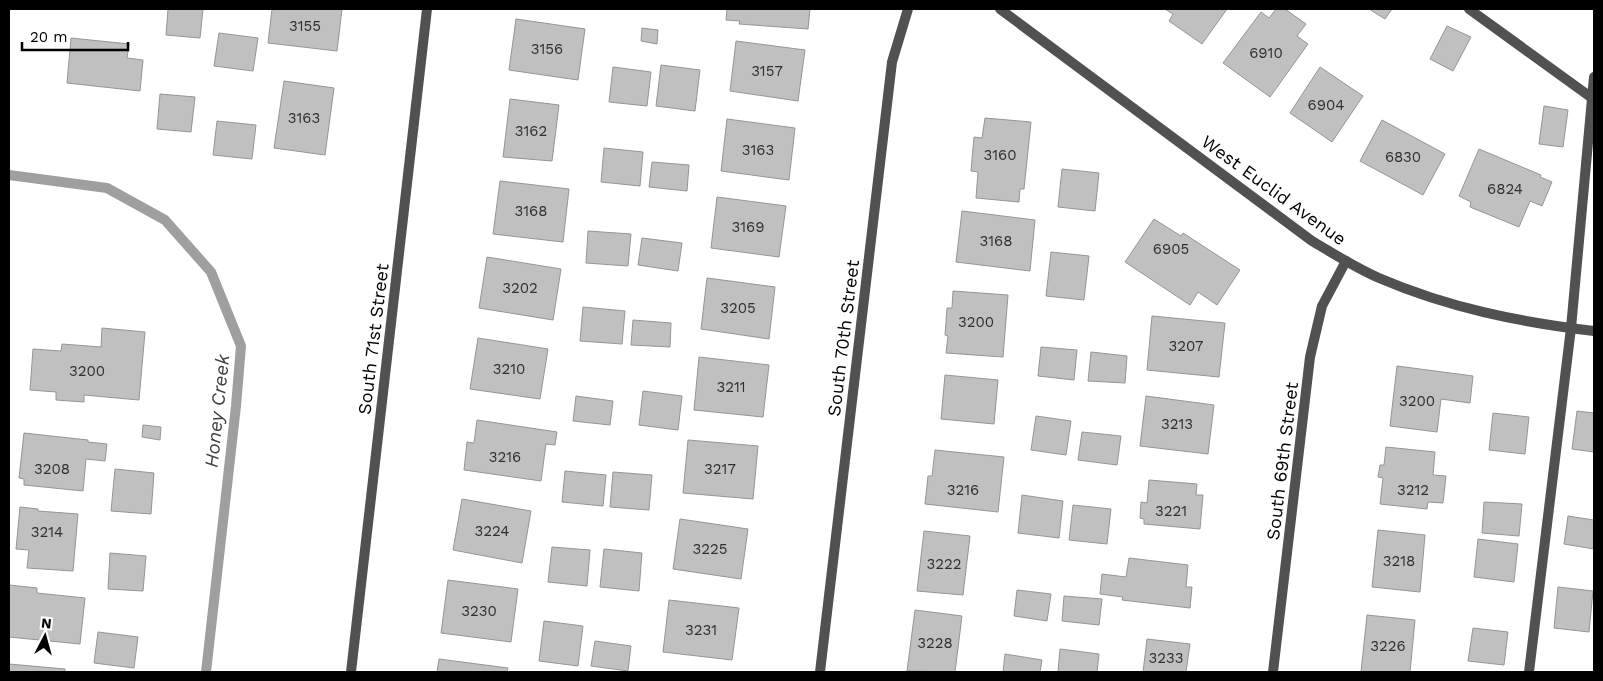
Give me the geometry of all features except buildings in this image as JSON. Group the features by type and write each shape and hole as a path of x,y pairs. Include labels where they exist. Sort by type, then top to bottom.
{"street":[{"name":"South 71st Street","path":"351,672 427,9"},
{"name":"South 70th Street","path":"820,672 892,62 908,9"},
{"name":"West Euclid Avenue","path":"1000,9 1312,241 1346,261 1379,278 1445,303 1512,319 1594,331"},
{"path":"1469,9 1592,98"},
{"path":"1529,672 1571,328 1594,77"},
{"name":"South 69th Street","path":"1273,672 1310,357 1322,306 1346,261"}],"waterway":[{"name":"Honey Creek","path":"9,175 107,188 165,220 211,272 241,346 206,672"}]}
